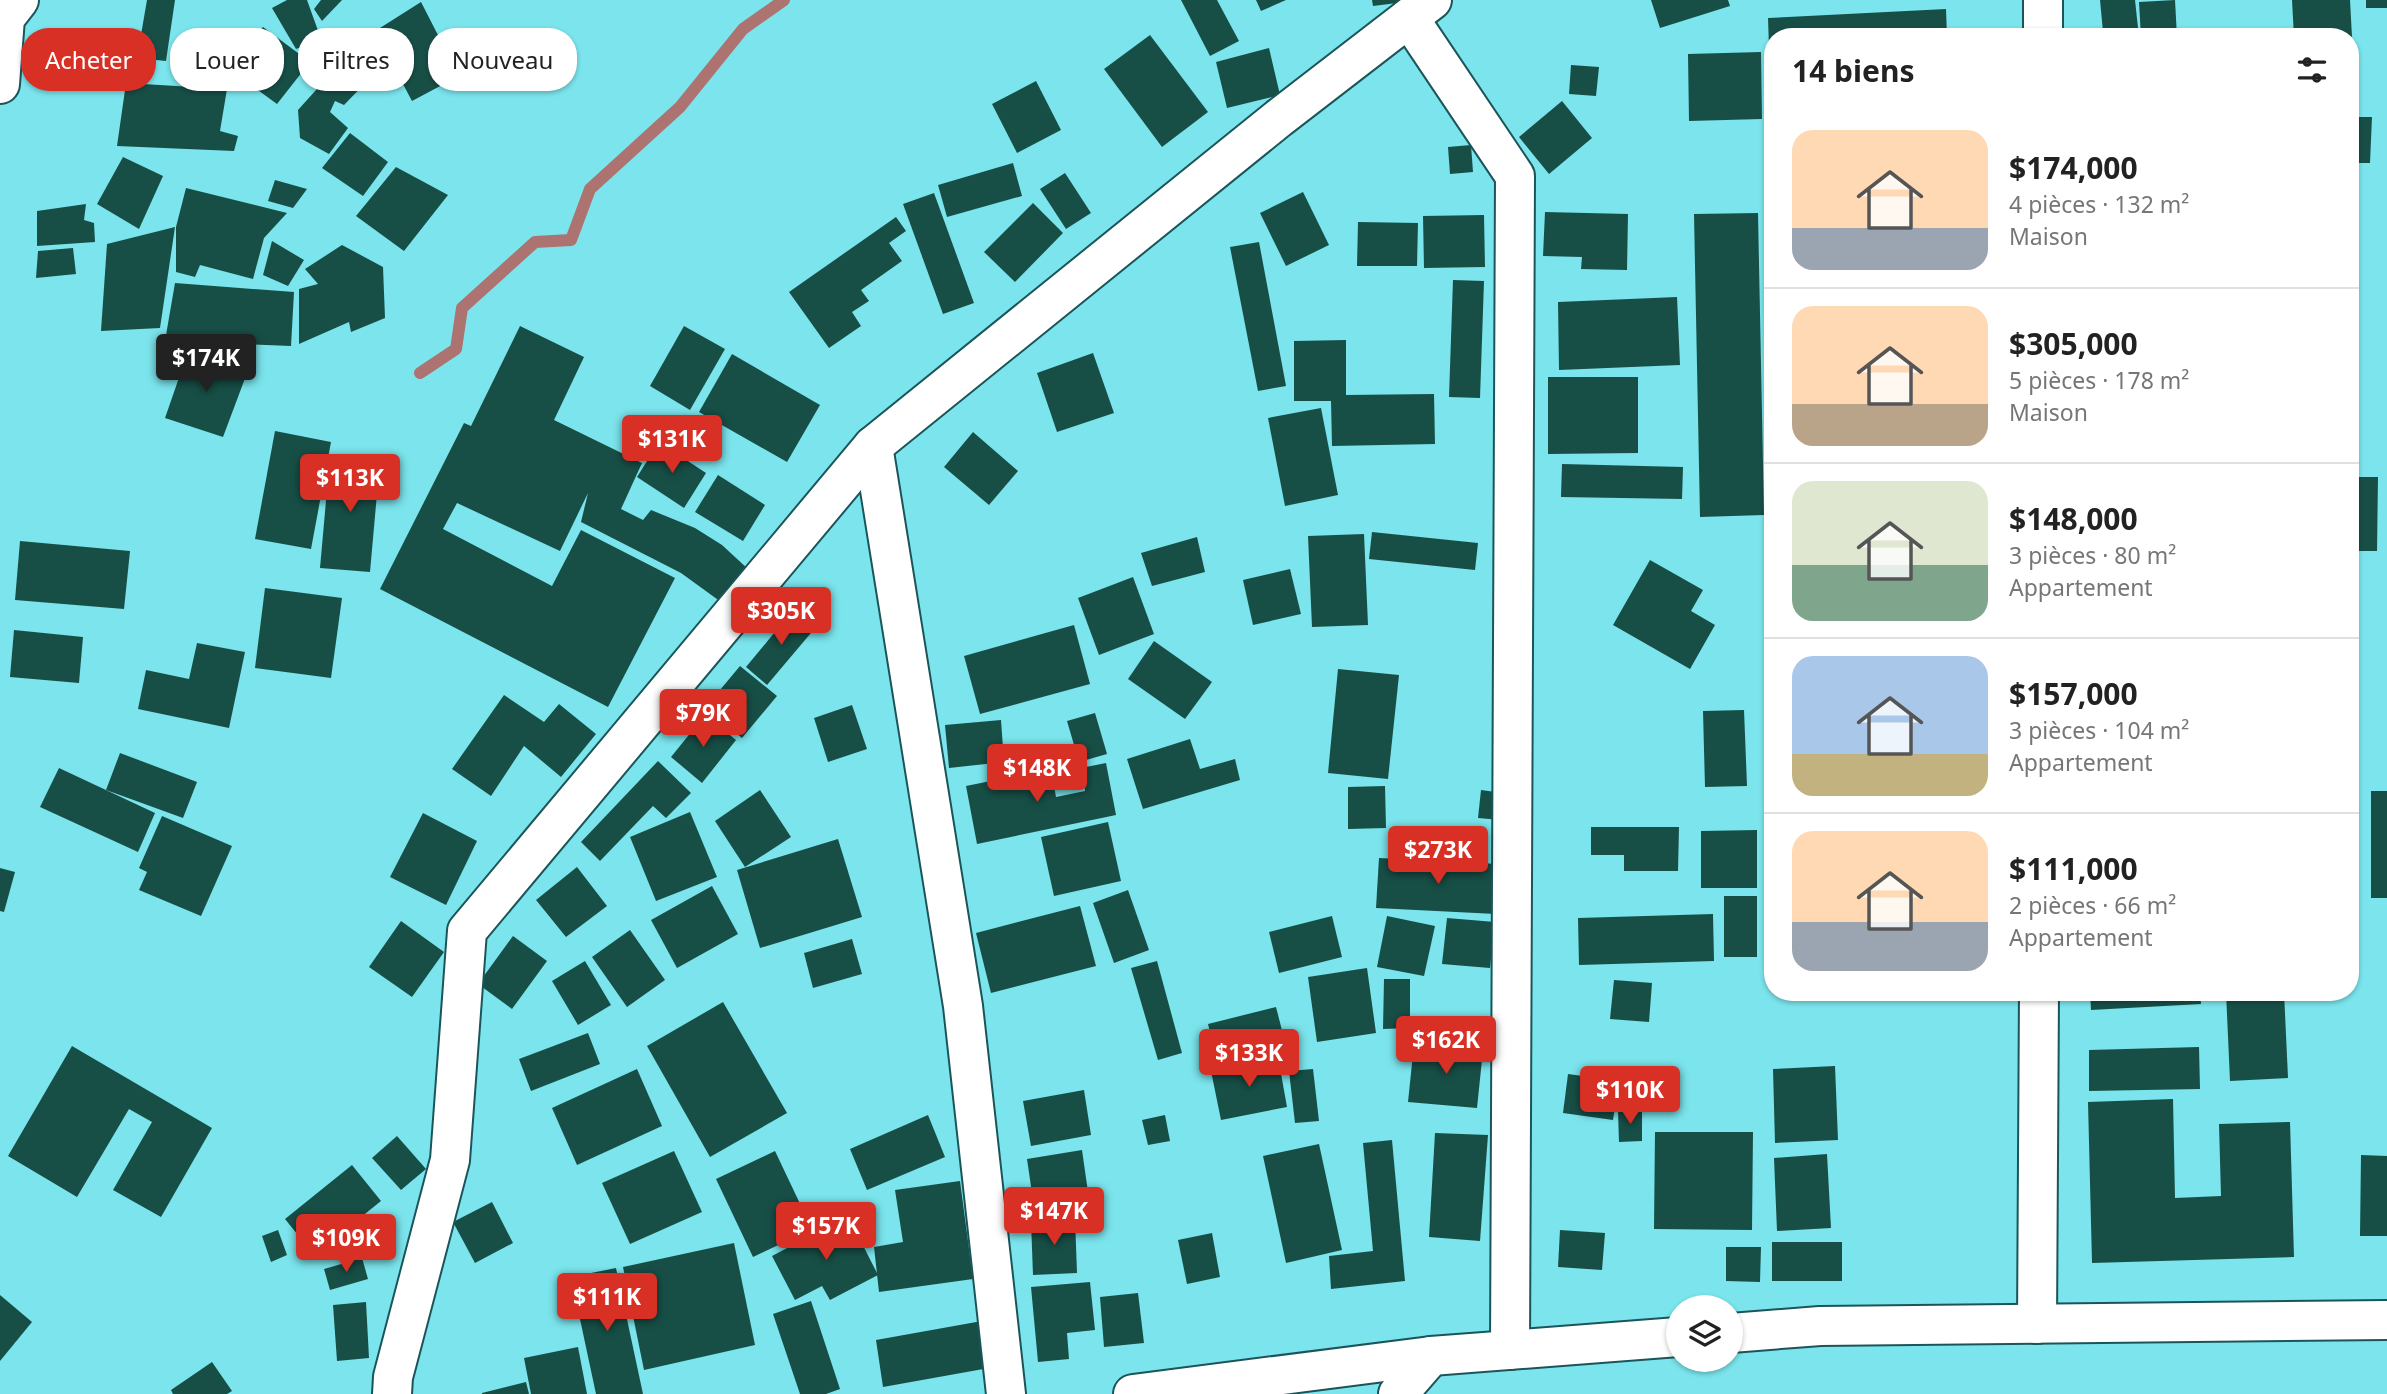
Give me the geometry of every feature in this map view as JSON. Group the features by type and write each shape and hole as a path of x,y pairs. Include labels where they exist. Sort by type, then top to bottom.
{"street":[{"path":"0,83 5,18 19,0"},
{"path":"2043,0 2043,28"},
{"path":"392,1394 393,1377 450,1160 467,931 873,446 1279,118 1420,9 1515,176 1510,1350"},
{"path":"873,446 963,1006 1006,1394"},
{"path":"2037,1324 2039,1001"},
{"path":"1743,1332 1820,1326 2387,1320"},
{"path":"1133,1394 1431,1356 1666,1338"},
{"path":"1398,1394 1431,1356"}],"building":[{"path":"147,0 175,0 166,61 156,60 156,28 142,28"},
{"path":"287,0 307,0 317,28 298,28 296,49 272,8"},
{"path":"321,0 342,0 322,21 314,9"},
{"path":"1181,0 1217,0 1239,41 1210,56"},
{"path":"1256,0 1286,0 1261,11"},
{"path":"1372,0 1405,0 1405,2 1373,6"},
{"path":"1651,0 1728,0 1730,6 1660,28"},
{"path":"2100,0 2135,0 2138,28 2103,28"},
{"path":"2175,0 2177,28 2140,28 2139,2"},
{"path":"2292,0 2350,0 2352,28 2294,28"},
{"path":"2366,0 2387,0 2387,8 2366,8"},
{"path":"421,2 434,28 428,28 428,91 431,91 412,101 407,91 414,91 414,28 380,28"},
{"path":"1946,9 1947,28 1768,28 1768,18"},
{"path":"1150,35 1208,112 1162,147 1104,69"},
{"path":"284,43 298,53 298,77 277,104 259,91 284,91"},
{"path":"1269,48 1280,95 1227,108 1216,62"},
{"path":"1761,52 1762,119 1689,121 1688,54"},
{"path":"1571,65 1599,67 1596,96 1569,94"},
{"path":"1036,81 1061,130 1017,153 992,104"},
{"path":"156,85 170,86 170,91 227,91 220,131 238,136 234,151 117,146 125,91 156,91"},
{"path":"315,91 358,91 344,105 335,101 330,112 348,128 329,154 300,138 298,110"},
{"path":"1562,101 1592,138 1549,174 1519,137"},
{"path":"2359,117 2372,117 2370,163 2359,163"},
{"path":"350,133 388,162 363,196 322,168"},
{"path":"1471,145 1473,172 1450,174 1448,147"},
{"path":"123,157 163,176 139,229 97,204"},
{"path":"1013,163 1022,196 947,217 938,185"},
{"path":"396,167 448,195 404,251 356,216"},
{"path":"1065,173 1091,213 1066,229 1040,189"},
{"path":"275,180 307,189 293,208 268,201"},
{"path":"186,188 287,213 264,238 253,279 200,265 195,277 176,272 176,227"},
{"path":"1303,192 1329,245 1286,266 1260,213"},
{"path":"934,193 974,303 943,314 903,204"},
{"path":"1033,203 1063,233 1015,282 984,252"},
{"path":"86,204 84,220 94,223 95,242 37,246 37,211"},
{"path":"1545,212 1628,214 1627,270 1581,269 1582,257 1543,256"},
{"path":"1758,213 1764,515 1700,517 1694,214"},
{"path":"1484,215 1485,267 1424,268 1423,216"},
{"path":"896,217 906,231 889,243 902,261 861,290 869,301 852,312 861,326 829,348 789,292"},
{"path":"1358,222 1418,223 1417,266 1357,266"},
{"path":"175,227 160,328 101,331 107,244"},
{"path":"272,241 304,260 288,286 263,275"},
{"path":"1259,242 1286,386 1258,391 1230,247"},
{"path":"342,245 383,267 385,318 351,332 349,322 299,344 299,289 318,284 305,269"},
{"path":"73,248 76,274 36,278 38,251"},
{"path":"1453,280 1484,281 1480,398 1449,397"},
{"path":"175,283 294,292 291,346 165,341"},
{"path":"1677,297 1680,365 1559,370 1558,302"},
{"path":"520,326 584,357 554,420 642,463 621,509 643,520 651,510 695,528 722,545 748,569 721,602 681,573 581,522 588,493 560,551 457,503 443,529 552,586 581,530 675,578 608,707 380,589 464,423 471,426"},
{"path":"684,326 725,349 690,410 650,386"},
{"path":"1346,340 1346,395 1434,394 1435,444 1332,446 1331,401 1294,401 1294,341"},
{"path":"189,349 247,373 223,437 165,418"},
{"path":"1093,353 1114,413 1057,432 1037,373"},
{"path":"732,354 820,405 787,462 699,412"},
{"path":"1548,377 1638,377 1638,453 1548,454"},
{"path":"1321,408 1338,495 1285,506 1268,418"},
{"path":"275,431 331,442 311,549 255,539"},
{"path":"973,432 1018,471 989,505 944,467"},
{"path":"659,442 706,473 684,508 637,477"},
{"path":"330,456 380,460 370,572 320,568"},
{"path":"1562,464 1683,467 1682,499 1561,497"},
{"path":"718,475 765,505 743,541 695,512"},
{"path":"2359,477 2378,477 2377,551 2359,551"},
{"path":"1372,532 1478,543 1475,570 1369,559"},
{"path":"1364,534 1368,625 1312,627 1308,536"},
{"path":"1197,537 1205,572 1152,586 1141,553"},
{"path":"20,541 130,551 124,609 15,600"},
{"path":"1650,560 1703,590 1691,611 1715,625 1690,669 1613,625"},
{"path":"1290,569 1301,614 1253,625 1243,580"},
{"path":"1133,577 1154,634 1099,655 1078,598"},
{"path":"265,588 342,598 331,678 255,668"},
{"path":"794,609 816,627 767,685 746,667"},
{"path":"1074,625 1090,684 980,714 964,656"},
{"path":"14,630 83,637 79,683 10,677"},
{"path":"1154,641 1212,682 1185,719 1128,679"},
{"path":"197,643 245,652 229,728 138,709 146,670 189,679"},
{"path":"740,666 777,696 742,738 705,708"},
{"path":"1338,669 1399,675 1388,779 1328,773"},
{"path":"504,695 544,722 559,704 596,734 561,777 524,746 491,796 452,769"},
{"path":"852,705 867,749 828,762 814,718"},
{"path":"1744,710 1747,786 1705,787 1703,711"},
{"path":"1095,713 1107,754 1079,762 1067,721"},
{"path":"705,715 736,740 702,783 671,757"},
{"path":"1001,720 1004,762 949,768 945,725"},
{"path":"1190,739 1200,769 1235,759 1240,780 1143,809 1127,759"},
{"path":"120,753 197,782 183,818 106,790"},
{"path":"658,761 691,793 666,818 653,806 600,861 581,842"},
{"path":"1106,763 1116,815 977,844 966,786 1051,769 1056,797 1085,791 1081,768"},
{"path":"59,768 155,813 138,852 40,807"},
{"path":"1385,786 1386,828 1348,829 1348,787"},
{"path":"760,790 791,837 745,867 715,821"},
{"path":"1481,790 1503,793 1501,820 1478,818"},
{"path":"2371,791 2387,791 2387,898 2371,898"},
{"path":"690,812 717,877 656,901 630,837"},
{"path":"423,813 477,841 446,905 390,877"},
{"path":"162,816 232,846 201,916 139,890 147,872 139,868"},
{"path":"1108,822 1121,881 1054,896 1041,837"},
{"path":"1591,827 1679,827 1678,871 1624,871 1624,855 1591,855"},
{"path":"1757,830 1757,888 1701,888 1701,831"},
{"path":"838,839 862,917 760,948 737,870"},
{"path":"1379,858 1499,864 1496,914 1376,908"},
{"path":"577,867 607,906 566,937 536,900"},
{"path":"0,868 15,872 4,912 0,911"},
{"path":"712,886 738,934 677,968 651,920"},
{"path":"1128,890 1149,950 1114,963 1093,903"},
{"path":"1724,896 1757,896 1757,957 1724,957"},
{"path":"1080,906 1096,966 991,993 976,933"},
{"path":"1713,914 1714,961 1579,965 1578,918"},
{"path":"1332,916 1342,957 1279,973 1269,932"},
{"path":"1387,916 1435,926 1424,976 1377,967"},
{"path":"1447,918 1495,922 1490,968 1442,964"},
{"path":"401,921 444,952 412,997 369,967"},
{"path":"630,930 665,980 627,1007 592,957"},
{"path":"513,936 547,961 512,1009 478,984"},
{"path":"852,939 862,974 813,988 804,953"},
{"path":"585,961 611,1005 578,1025 552,981"},
{"path":"1157,961 1182,1053 1158,1060 1131,968"},
{"path":"1367,968 1376,1033 1317,1042 1308,977"},
{"path":"1384,979 1410,979 1410,1028 1383,1029"},
{"path":"1614,980 1652,983 1649,1022 1610,1019"},
{"path":"2090,1001 2201,1001 2201,1004 2091,1010"},
{"path":"2226,1001 2284,1001 2288,1078 2230,1081"},
{"path":"723,1002 787,1113 710,1157 647,1046"},
{"path":"1276,1007 1285,1042 1217,1061 1208,1024"},
{"path":"588,1033 600,1064 531,1091 519,1059"},
{"path":"1414,1044 1483,1050 1477,1108 1408,1102"},
{"path":"72,1046 212,1128 161,1217 113,1190 152,1122 129,1109 77,1197 8,1156"},
{"path":"2199,1047 2200,1089 2089,1091 2089,1050"},
{"path":"1278,1057 1287,1107 1221,1120 1211,1071"},
{"path":"1835,1066 1838,1140 1775,1143 1773,1069"},
{"path":"637,1069 662,1126 577,1165 552,1108"},
{"path":"1313,1069 1319,1121 1295,1123 1289,1071"},
{"path":"1568,1074 1619,1081 1613,1120 1563,1113"},
{"path":"1084,1090 1091,1135 1031,1146 1023,1101"},
{"path":"2173,1099 2175,1198 2221,1196 2219,1124 2290,1122 2294,1257 2092,1263 2088,1102"},
{"path":"1618,1111 1642,1111 1642,1141 1619,1142"},
{"path":"928,1115 945,1157 867,1190 850,1149"},
{"path":"1165,1115 1170,1141 1148,1145 1142,1120"},
{"path":"1655,1132 1753,1132 1752,1230 1654,1229"},
{"path":"1435,1133 1488,1135 1480,1241 1429,1237"},
{"path":"397,1136 426,1169 401,1190 372,1158"},
{"path":"1392,1140 1405,1281 1331,1289 1329,1256 1373,1251 1363,1143"},
{"path":"1319,1144 1342,1250 1286,1263 1263,1156"},
{"path":"1082,1150 1089,1199 1034,1207 1027,1159"},
{"path":"674,1151 702,1212 630,1244 602,1183"},
{"path":"775,1151 812,1229 753,1257 716,1179"},
{"path":"1827,1154 1831,1228 1777,1231 1774,1158"},
{"path":"2361,1155 2387,1156 2387,1236 2360,1236"},
{"path":"352,1165 381,1201 314,1255 285,1219"},
{"path":"960,1181 973,1279 879,1292 874,1247 903,1242 895,1190"},
{"path":"492,1202 513,1243 475,1263 453,1222"},
{"path":"848,1216 878,1275 830,1300 822,1286 795,1300 772,1256"},
{"path":"1075,1219 1077,1273 1033,1275 1031,1221"},
{"path":"278,1230 287,1255 271,1262 262,1236"},
{"path":"1560,1230 1605,1233 1602,1270 1558,1267"},
{"path":"1212,1233 1220,1277 1187,1284 1178,1240"},
{"path":"1772,1242 1842,1242 1842,1281 1772,1281"},
{"path":"734,1243 755,1345 644,1370 623,1267"},
{"path":"1726,1247 1761,1247 1760,1282 1726,1281"},
{"path":"362,1258 368,1279 330,1290 324,1269"},
{"path":"616,1268 643,1394 596,1394 571,1277"},
{"path":"1090,1282 1095,1330 1067,1333 1069,1359 1038,1362 1031,1287"},
{"path":"1138,1293 1144,1343 1104,1347 1100,1297"},
{"path":"0,1295 32,1322 0,1361"},
{"path":"811,1301 840,1389 826,1394 800,1394 773,1314"},
{"path":"366,1302 369,1358 337,1361 333,1305"},
{"path":"982,1321 989,1368 883,1387 876,1340"},
{"path":"578,1347 587,1394 531,1394 524,1358"},
{"path":"212,1362 232,1391 227,1394 173,1394 171,1390"},
{"path":"526,1382 529,1394 482,1394 482,1393"}],"waterway":[{"path":"420,373 456,349 462,308 535,242 571,240 590,189 680,107 743,29 784,0"}]}
